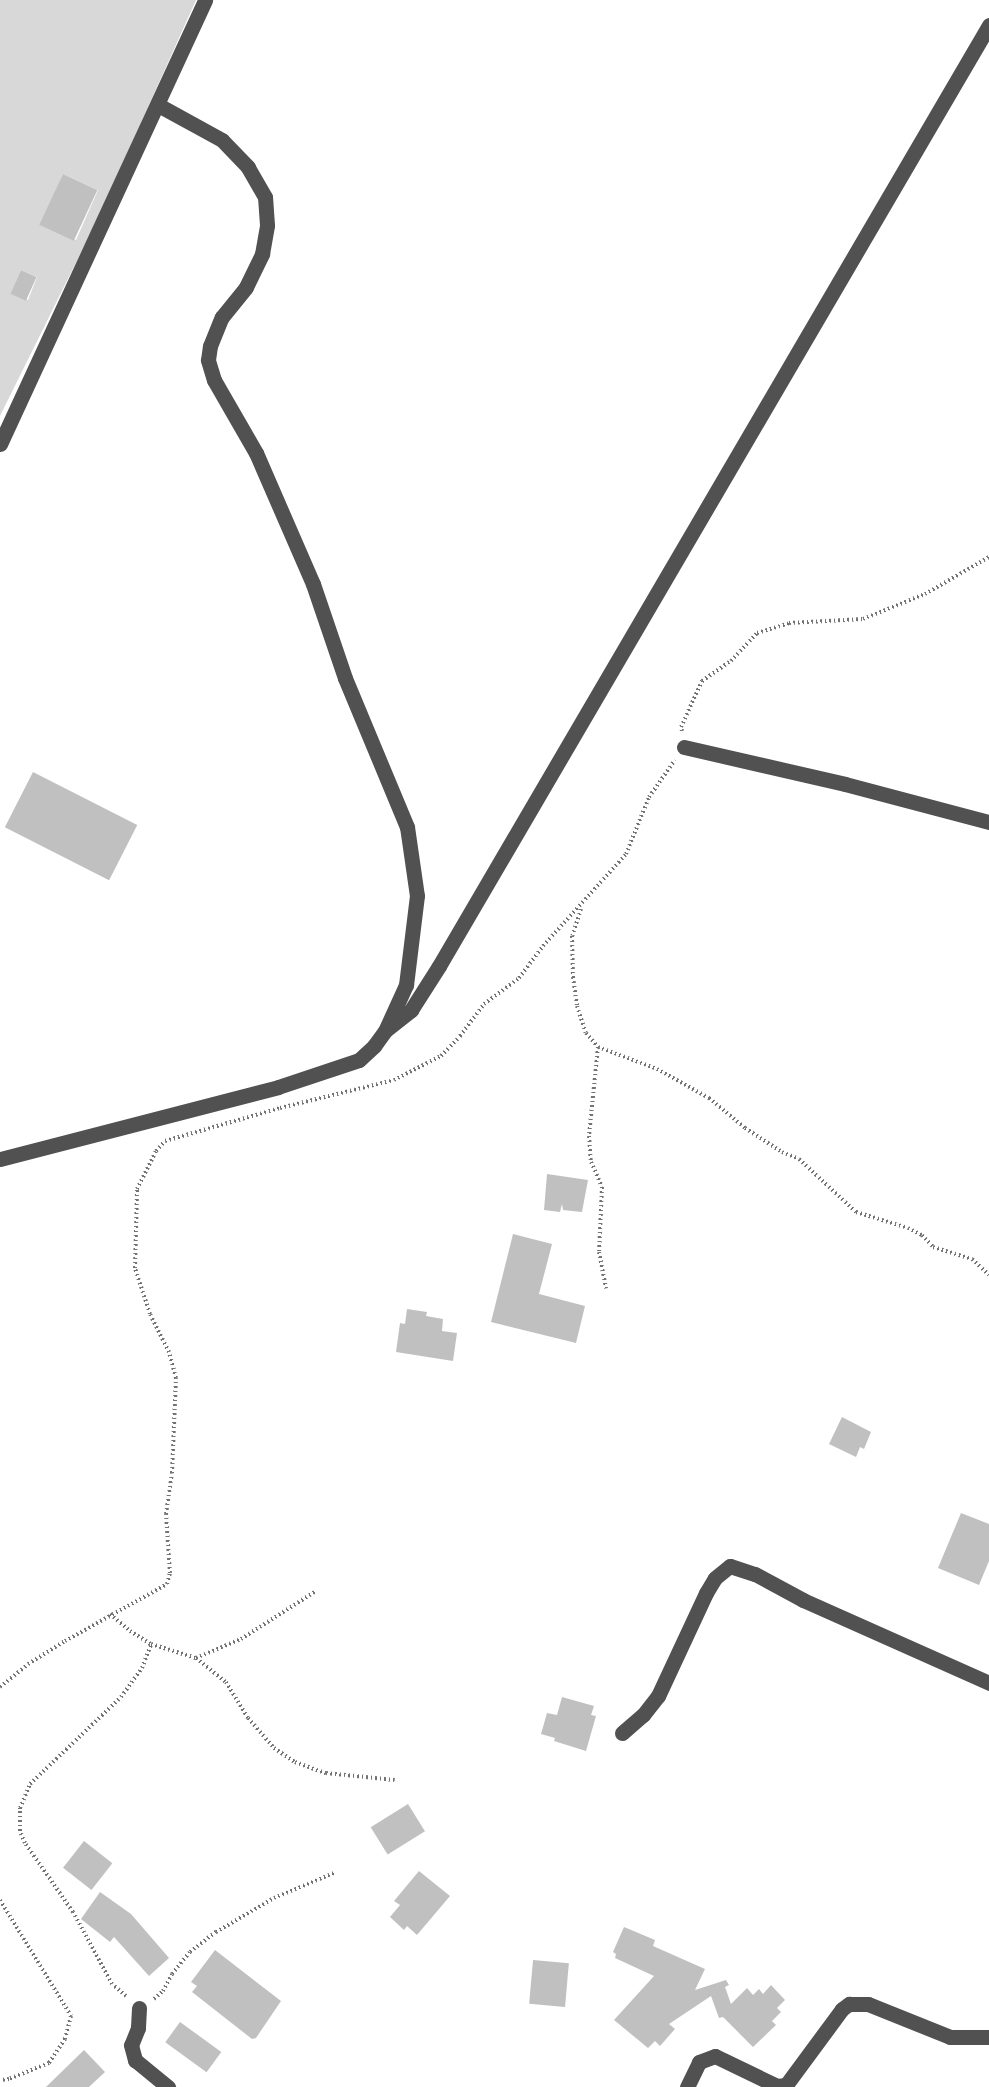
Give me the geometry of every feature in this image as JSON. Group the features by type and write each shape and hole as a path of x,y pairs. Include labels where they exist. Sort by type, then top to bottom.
{"street":[{"path":"0,444 205,0"},
{"path":"385,1030 411,1010 439,966 989,25"},
{"path":"0,1159 278,1087 359,1060 374,1046 385,1030 406,985 417,896 407,827 345,678 313,584 256,453 214,380 208,360 210,346 222,317 246,287 262,254 267,225 265,197 248,166 222,140 158,105"},
{"path":"684,747 845,784 989,822"},
{"path":"622,1733 643,1715 658,1696 706,1593 715,1578 730,1566 755,1574 803,1600 989,1683"},
{"path":"687,2087 699,2062 716,2056 777,2086 786,2085 842,2009 849,2004 868,2004 950,2037 989,2037"},
{"path":"139,2008 138,2028 131,2045 135,2060 168,2087"}],"path":[{"path":"0,1687 28,1664 109,1614 167,1584 170,1573 166,1514 172,1473 176,1378 169,1352 150,1314 135,1268 137,1189 156,1151 165,1141 280,1108 394,1080 441,1056 484,1004 519,978 543,946 626,854 649,797 684,747 681,727 702,681 731,661 757,633 789,623 863,619 925,594 989,557"},
{"path":"582,905 572,936 573,977 577,1006 586,1033 598,1047 657,1069 708,1098 752,1133 782,1152 799,1159 856,1212 908,1228 922,1235 933,1247 972,1259 989,1275"},
{"path":"598,1047 589,1136 591,1162 602,1187 599,1252 606,1288"},
{"path":"196,1658 242,1639 316,1591"},
{"path":"109,1614 130,1631 152,1644 196,1658 226,1682 248,1718 274,1748 296,1762 326,1773 395,1780"},
{"path":"152,1644 142,1668 121,1697 30,1784 20,1808 20,1831 25,1843 74,1912 112,1984 139,2008 163,1991 172,1974 190,1952 216,1932 274,1898 334,1873"},
{"path":"0,1900 71,2016 65,2039 49,2063 9,2079 0,2080"}],"shaded area":[{"path":"0,0 196,0 100,214 0,416","holes":["63,174 98,190 76,240 41,224","21,270 37,277 28,300 11,293"]}],"building":[{"path":"63,174 97,190 74,241 39,225"},
{"path":"21,270 37,277 26,301 10,294"},
{"path":"33,772 137,825 109,880 5,827"},
{"path":"547,1174 588,1180 582,1212 563,1210 562,1204 560,1212 544,1210"},
{"path":"513,1234 552,1244 539,1294 585,1306 576,1343 491,1322"},
{"path":"407,1309 427,1312 426,1316 443,1319 442,1331 457,1333 453,1361 396,1352 400,1323 405,1324"},
{"path":"842,1417 871,1432 864,1449 860,1447 856,1457 829,1444"},
{"path":"961,1513 989,1524 989,1561 979,1585 938,1568"},
{"path":"562,1697 594,1706 591,1715 596,1716 586,1751 554,1741 555,1738 541,1734 547,1713 557,1715"},
{"path":"408,1804 425,1831 388,1854 371,1827"},
{"path":"84,1841 112,1863 91,1890 63,1868"},
{"path":"419,1871 450,1896 417,1935 407,1926 404,1930 390,1917 400,1905 394,1901"},
{"path":"100,1892 131,1914 169,1958 149,1976 114,1937 110,1942 81,1919"},
{"path":"624,1927 655,1940 653,1946 705,1969 695,1990 726,1980 729,1985 725,1987 731,2004 747,1988 753,1995 759,1989 763,1994 771,1985 785,2000 777,2008 781,2012 772,2021 776,2025 753,2047 723,2017 719,2018 711,1996 669,2024 675,2029 660,2046 655,2041 648,2048 614,2020 654,1976 615,1958 616,1954 613,1952"},
{"path":"215,1950 281,2001 256,2038 252,2039 192,1992 197,1986 191,1982"},
{"path":"533,1960 569,1963 565,2007 529,2004"},
{"path":"180,2022 221,2052 207,2072 165,2042"},
{"path":"84,2050 105,2072 89,2087 46,2087"}]}
